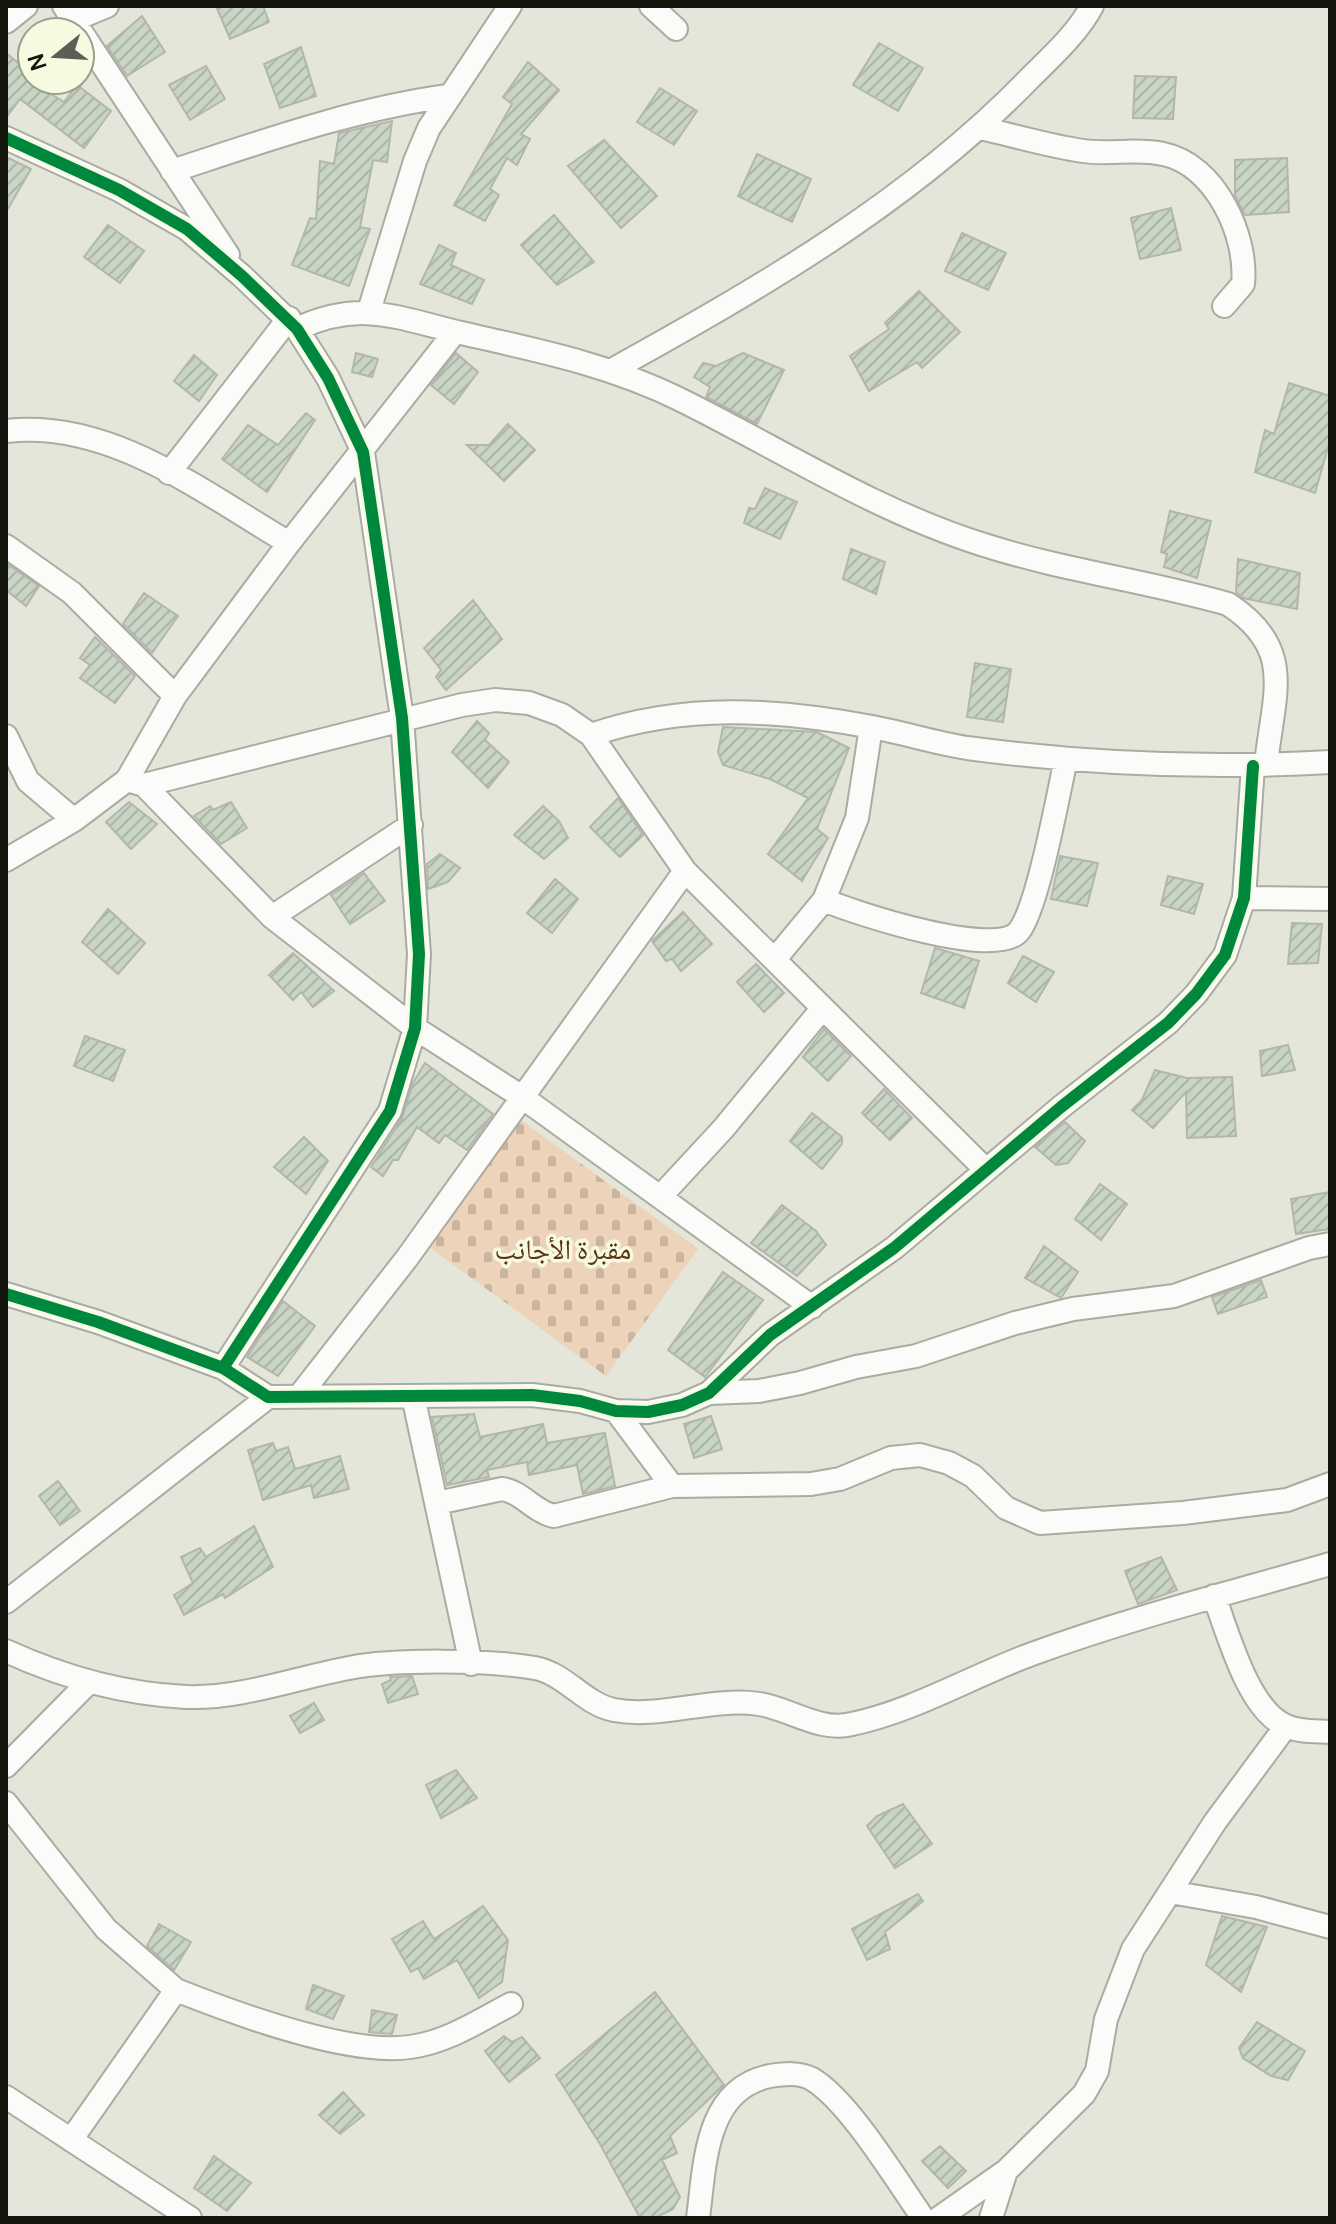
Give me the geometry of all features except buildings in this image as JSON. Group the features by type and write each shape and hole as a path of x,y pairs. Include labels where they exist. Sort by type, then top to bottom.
{"street":[{"path":"6,22 26,6"},
{"path":"107,6 68,13 242,276"},
{"path":"369,311 415,161 429,128 510,6"},
{"path":"651,6 676,29"},
{"path":"612,370 779,276 981,128 1052,56 1092,6"},
{"path":"172,171 334,118 392,104 448,96"},
{"path":"981,128 1081,151 1166,154 1195,169 1215,192 1242,248 1243,284 1224,306"},
{"path":"6,138 119,190 187,229 242,276 293,324 328,378 363,452 402,718 419,954 415,1028 390,1111 223,1368"},
{"path":"6,1602 268,1397 532,1395 580,1401 616,1411 648,1412 682,1405 709,1393 770,1335 894,1248 1168,1023 1225,955 1244,898 1260,766 1277,663 1270,643 1258,627 1228,604 981,544 811,471 680,399 612,370 393,314 369,311 293,324 169,473"},
{"path":"135,783 175,696 289,543 455,332"},
{"path":"6,431 40,427 76,432 112,444 169,473 289,543"},
{"path":"6,546 72,593 175,696"},
{"path":"6,860 135,783 402,718 495,700 529,703 562,715 591,735 685,871 986,1170"},
{"path":"591,735 634,720 699,711 787,713 963,747 1066,759 1260,766 1330,762"},
{"path":"775,959 824,900 857,818 871,727"},
{"path":"6,736 17,780 74,820"},
{"path":"824,900 902,927 997,940 1015,936 1021,930 1035,893 1066,759"},
{"path":"135,783 272,917 415,1028 522,1097 812,1307"},
{"path":"272,917 411,825"},
{"path":"300,1395 407,1258 685,871"},
{"path":"1244,898 1330,899"},
{"path":"660,1197 723,1129 822,1009"},
{"path":"709,1393 759,1391 800,1383 856,1367 916,1356 1015,1323 1073,1309 1174,1296 1309,1248 1330,1244"},
{"path":"6,1294 98,1322 223,1368 268,1397"},
{"path":"413,1396 471,1664"},
{"path":"616,1411 672,1486"},
{"path":"437,1503 502,1489 509,1490 541,1513 554,1516 672,1486 811,1484 840,1479 891,1458 920,1455 949,1463 973,1476 1006,1508 1040,1523 1183,1513 1287,1500 1330,1484"},
{"path":"6,1651 88,1683 188,1697 236,1693 363,1666 400,1662 471,1664 536,1668 559,1676 594,1702 614,1710 644,1710 711,1702 758,1704 826,1726 849,1725 887,1714 1030,1655 1214,1596 1330,1564"},
{"path":"1214,1596 1249,1683 1269,1714 1286,1726 1330,1732"},
{"path":"6,1766 88,1683"},
{"path":"939,2218 1006,2171 1084,2094 1097,2071 1117,1987 1133,1949 1215,1822 1286,1726"},
{"path":"6,1803 106,1929 176,1990 226,2010 373,2047 409,2048 450,2036 511,2004"},
{"path":"1170,1892 1256,1907 1330,1927"},
{"path":"71,2140 176,1990"},
{"path":"698,2218 704,2159 713,2124 736,2094 758,2079 789,2073 811,2079 841,2105 923,2218"},
{"path":"6,2097 190,2218"},
{"path":"991,2218 1006,2171"}],"green space":[{"name":"مقبرة الأجانب","path":"521,1120 698,1249 606,1376 429,1247"}],"cycle path":[{"path":"6,138 119,190 187,229 242,276 297,329 328,378 363,452 402,718 419,954 415,1028 390,1111 223,1368"},
{"path":"6,1294 98,1322 223,1368 268,1397 532,1395 580,1401 616,1411 648,1412 682,1405 709,1393 770,1335 894,1248 1061,1107 1168,1023 1196,994 1225,955 1244,898 1253,766"}]}
